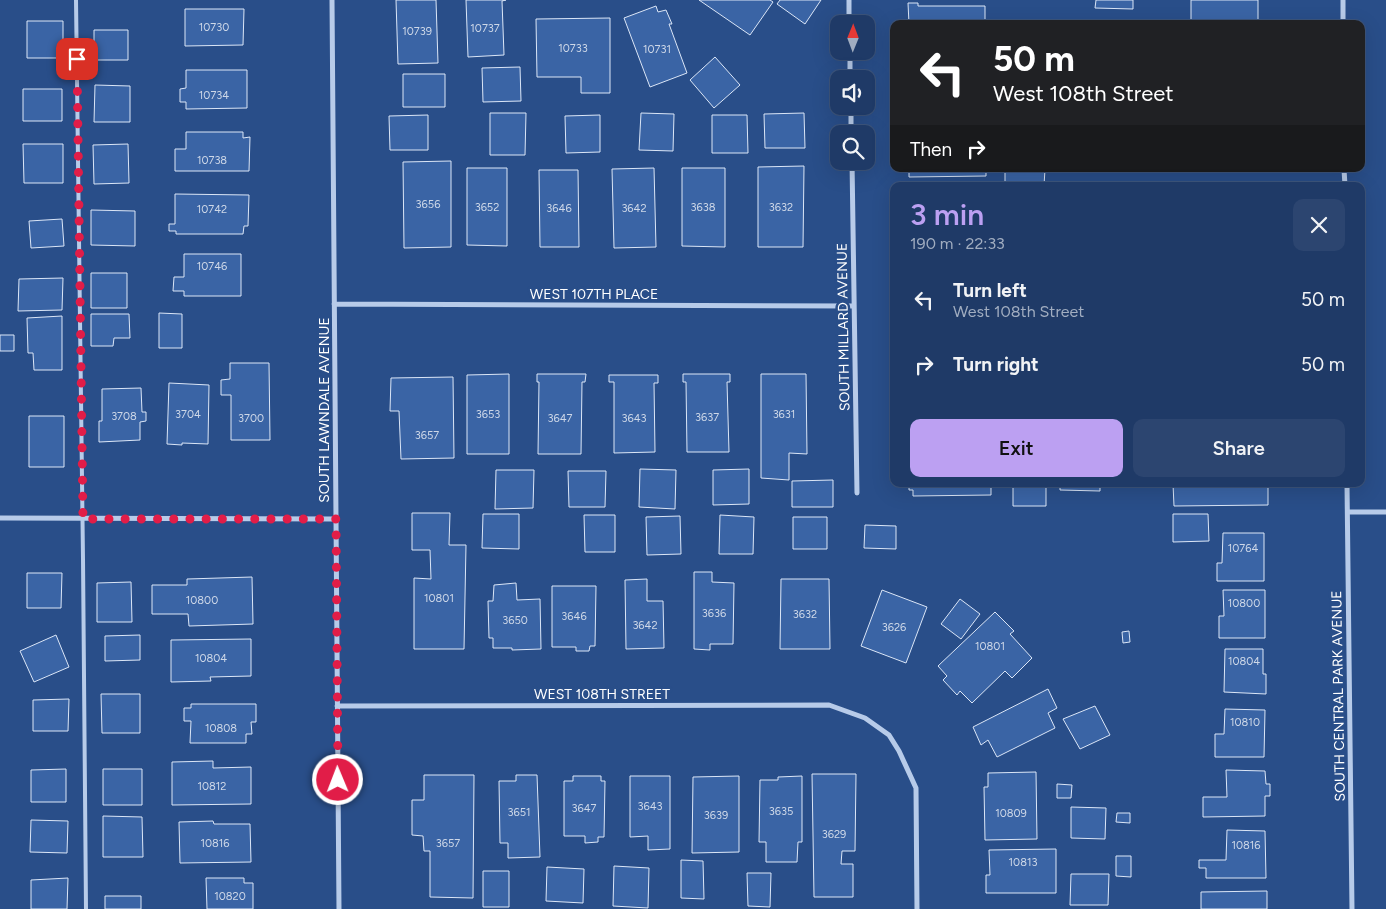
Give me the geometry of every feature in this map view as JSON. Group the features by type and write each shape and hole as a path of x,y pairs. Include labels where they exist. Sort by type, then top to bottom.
{"street":[{"name":"SOUTH LAWNDALE AVENUE","path":"332,0 339,909"},
{"path":"849,0 849,15"},
{"path":"1343,0 1343,20"},
{"name":"SOUTH MILLARD AVENUE","path":"852,170 857,493"},
{"name":"WEST 107TH PLACE","path":"334,304 854,306"},
{"name":"SOUTH CENTRAL PARK AVENUE","path":"1347,487 1352,909"},
{"path":"1348,512 1386,512"},
{"path":"0,518 336,519"},
{"name":"WEST 108TH STREET","path":"337,706 829,705 865,718 888,735 899,751 916,788 917,909"}],"lane":[{"path":"76,0 86,909"}],"building":[{"path":"396,0 436,0 438,63 398,64"},
{"path":"466,0 506,0 502,1 504,55 468,57"},
{"path":"699,0 770,0 773,2 750,35"},
{"path":"780,0 821,0 805,24 777,4"},
{"path":"1096,0 1133,0 1133,9 1095,8"},
{"path":"1191,0 1258,0 1258,20 1191,20"},
{"path":"908,3 918,3 918,6 985,6 985,20 909,20"},
{"path":"656,6 658,12 666,10 672,24 669,24 687,73 650,87 624,18"},
{"path":"185,9 244,9 243,45 185,46"},
{"path":"610,18 610,93 581,93 581,77 537,77 536,19"},
{"path":"27,21 63,21 63,58 27,58"},
{"path":"94,30 128,30 128,60 94,60"},
{"path":"715,57 740,85 714,108 690,80"},
{"path":"520,67 521,101 483,102 482,68"},
{"path":"186,70 247,70 247,108 186,109 186,102 180,102 180,89 186,88"},
{"path":"403,74 445,74 445,107 403,107"},
{"path":"95,85 130,86 130,122 94,122"},
{"path":"23,89 62,89 62,121 23,121"},
{"path":"490,113 526,113 525,155 490,155"},
{"path":"641,113 674,114 673,151 639,150"},
{"path":"804,113 805,148 765,148 764,114"},
{"path":"428,115 428,150 390,150 389,116"},
{"path":"600,115 600,152 566,153 565,116"},
{"path":"712,115 747,115 748,153 712,153"},
{"path":"186,132 243,132 243,138 250,137 249,171 175,171 175,149 186,149"},
{"path":"23,144 63,144 63,183 24,183"},
{"path":"128,144 129,183 94,184 93,145"},
{"path":"451,161 451,247 404,248 403,162"},
{"path":"804,166 803,247 758,247 758,167"},
{"path":"467,168 507,168 507,246 467,245"},
{"path":"654,168 656,247 614,248 612,169"},
{"path":"682,168 725,168 725,247 682,246"},
{"path":"539,170 578,170 579,247 540,247"},
{"path":"909,172 986,172 986,176 909,177"},
{"path":"1005,172 1045,172 1044,182 1005,182"},
{"path":"175,194 249,195 248,226 244,226 243,234 176,234 176,231 169,231 169,224 175,224"},
{"path":"91,210 135,211 135,246 91,245"},
{"path":"62,219 64,246 31,248 29,221"},
{"path":"184,254 241,254 241,296 184,296 184,291 173,291 174,277 184,277"},
{"path":"91,273 127,273 127,308 91,308"},
{"path":"63,278 62,310 18,311 19,279"},
{"path":"159,313 182,314 182,348 159,348"},
{"path":"91,314 129,314 130,338 114,338 113,346 91,346"},
{"path":"62,316 62,370 34,370 33,353 28,353 27,318"},
{"path":"0,335 14,335 14,351 0,351"},
{"path":"230,363 269,363 270,440 231,440 231,395 221,395 221,380 230,379"},
{"path":"509,374 509,454 467,454 467,375"},
{"path":"537,374 586,374 585,382 582,382 581,454 538,454 539,382 537,382"},
{"path":"683,374 730,374 730,382 727,382 729,452 687,452 686,382 683,382"},
{"path":"761,374 806,374 807,454 789,453 789,480 761,478"},
{"path":"609,375 658,375 658,383 654,383 655,452 614,453 614,382 609,382"},
{"path":"453,377 454,458 401,459 399,411 390,411 391,378"},
{"path":"169,383 209,385 208,444 167,444"},
{"path":"141,388 142,412 146,412 146,421 140,422 140,440 99,442 99,421 102,421 102,389"},
{"path":"29,416 64,416 64,467 29,467"},
{"path":"640,469 676,470 675,509 639,507"},
{"path":"749,469 749,504 713,505 713,470"},
{"path":"496,470 534,470 533,508 495,509"},
{"path":"568,471 606,471 605,507 569,507"},
{"path":"833,480 833,507 792,507 792,481"},
{"path":"909,487 991,487 991,495 913,496 913,490 909,490"},
{"path":"1013,487 1046,487 1046,506 1013,506"},
{"path":"1060,487 1100,487 1100,491 1060,490"},
{"path":"1173,487 1268,487 1268,505 1174,506"},
{"path":"412,513 450,513 449,545 466,545 464,649 414,649 414,578 431,579 430,550 412,550"},
{"path":"483,514 519,514 519,549 482,548"},
{"path":"1173,514 1208,514 1209,541 1173,542"},
{"path":"584,515 615,515 615,552 585,552"},
{"path":"720,515 754,517 753,554 719,554"},
{"path":"680,516 681,554 647,555 646,517"},
{"path":"793,517 827,517 827,549 793,549"},
{"path":"865,525 896,526 896,549 864,548"},
{"path":"1223,533 1264,533 1264,581 1217,581 1217,563 1222,563"},
{"path":"694,572 712,572 712,582 734,583 733,644 710,644 710,650 694,649"},
{"path":"27,573 62,573 61,608 27,608"},
{"path":"252,577 253,624 189,626 188,614 152,614 152,585 187,585 187,579"},
{"path":"647,579 647,601 663,601 664,648 626,649 625,580"},
{"path":"781,579 829,579 830,649 780,649"},
{"path":"131,582 132,622 97,622 97,583"},
{"path":"516,583 517,600 540,599 541,649 512,650 512,648 493,648 493,638 489,638 488,601 493,601 494,585"},
{"path":"552,586 596,586 595,646 590,646 589,651 576,651 576,647 552,647"},
{"path":"882,590 927,607 906,663 861,646"},
{"path":"1223,590 1265,590 1265,638 1219,638 1219,616 1224,616"},
{"path":"960,599 980,614 961,639 941,624"},
{"path":"995,612 1014,631 1010,634 1032,658 1012,678 1005,671 972,703 960,691 957,695 943,680 947,676 938,666"},
{"path":"1129,631 1130,642 1123,643 1122,632"},
{"path":"56,635 69,667 34,682 20,651"},
{"path":"140,635 140,660 105,661 105,636"},
{"path":"251,639 251,676 210,677 211,681 171,682 171,640"},
{"path":"1225,649 1263,649 1263,674 1266,674 1266,694 1224,692"},
{"path":"1048,689 1057,708 1048,713 1055,728 997,757 988,740 981,745 973,727"},
{"path":"101,694 140,694 140,733 102,733"},
{"path":"69,699 68,731 33,731 33,700"},
{"path":"191,704 256,704 256,722 251,722 252,734 246,734 246,743 190,743 191,721 184,721 184,708 191,708"},
{"path":"1095,706 1110,735 1080,749 1063,719"},
{"path":"1225,709 1265,710 1264,757 1215,757 1215,734 1224,734"},
{"path":"213,761 213,768 251,767 251,804 172,805 172,762"},
{"path":"66,769 66,802 31,802 31,770"},
{"path":"103,769 142,769 142,805 103,805"},
{"path":"1226,770 1265,771 1266,784 1270,784 1270,796 1265,796 1265,816 1203,817 1203,797 1227,797"},
{"path":"1036,772 1037,839 985,840 984,787 988,787 988,773"},
{"path":"812,774 856,774 855,851 842,851 841,864 853,864 853,897 814,897"},
{"path":"424,775 474,775 473,898 430,897 430,851 424,851 423,836 412,835 412,800 424,800"},
{"path":"516,775 537,775 540,857 508,858 508,843 500,843 499,781 516,781"},
{"path":"573,776 601,776 601,781 605,781 604,837 598,837 598,842 585,843 585,836 564,836 564,781 573,781"},
{"path":"630,776 670,776 670,849 648,850 648,836 630,837"},
{"path":"739,776 739,852 692,853 693,777"},
{"path":"802,776 802,842 798,842 797,862 766,862 766,842 759,842 760,780 778,780 778,777"},
{"path":"1057,784 1072,785 1071,798 1057,798"},
{"path":"1071,807 1106,808 1105,839 1071,838"},
{"path":"1117,813 1130,813 1130,823 1116,822"},
{"path":"103,816 142,817 143,857 103,857"},
{"path":"31,820 68,821 67,853 30,852"},
{"path":"213,821 214,824 250,824 251,862 180,863 179,822"},
{"path":"1227,830 1265,831 1266,878 1206,878 1206,868 1199,868 1199,860 1226,860"},
{"path":"1056,849 1056,893 986,893 986,875 990,875 989,850"},
{"path":"1116,856 1131,856 1131,877 1116,876"},
{"path":"681,860 703,861 704,899 681,898"},
{"path":"614,866 649,868 648,908 613,906"},
{"path":"547,867 584,869 583,903 546,901"},
{"path":"483,871 509,871 509,907 483,907"},
{"path":"747,873 771,873 770,907 748,906"},
{"path":"1071,874 1109,874 1108,905 1070,905"},
{"path":"68,878 67,909 31,909 31,880"},
{"path":"206,878 244,878 244,883 253,883 253,909 207,909"},
{"path":"1267,891 1267,909 1201,909 1201,892"},
{"path":"105,896 141,896 141,909 105,909"}],"route":[{"path":"77,59 83,519 336,519 338,780"}]}
